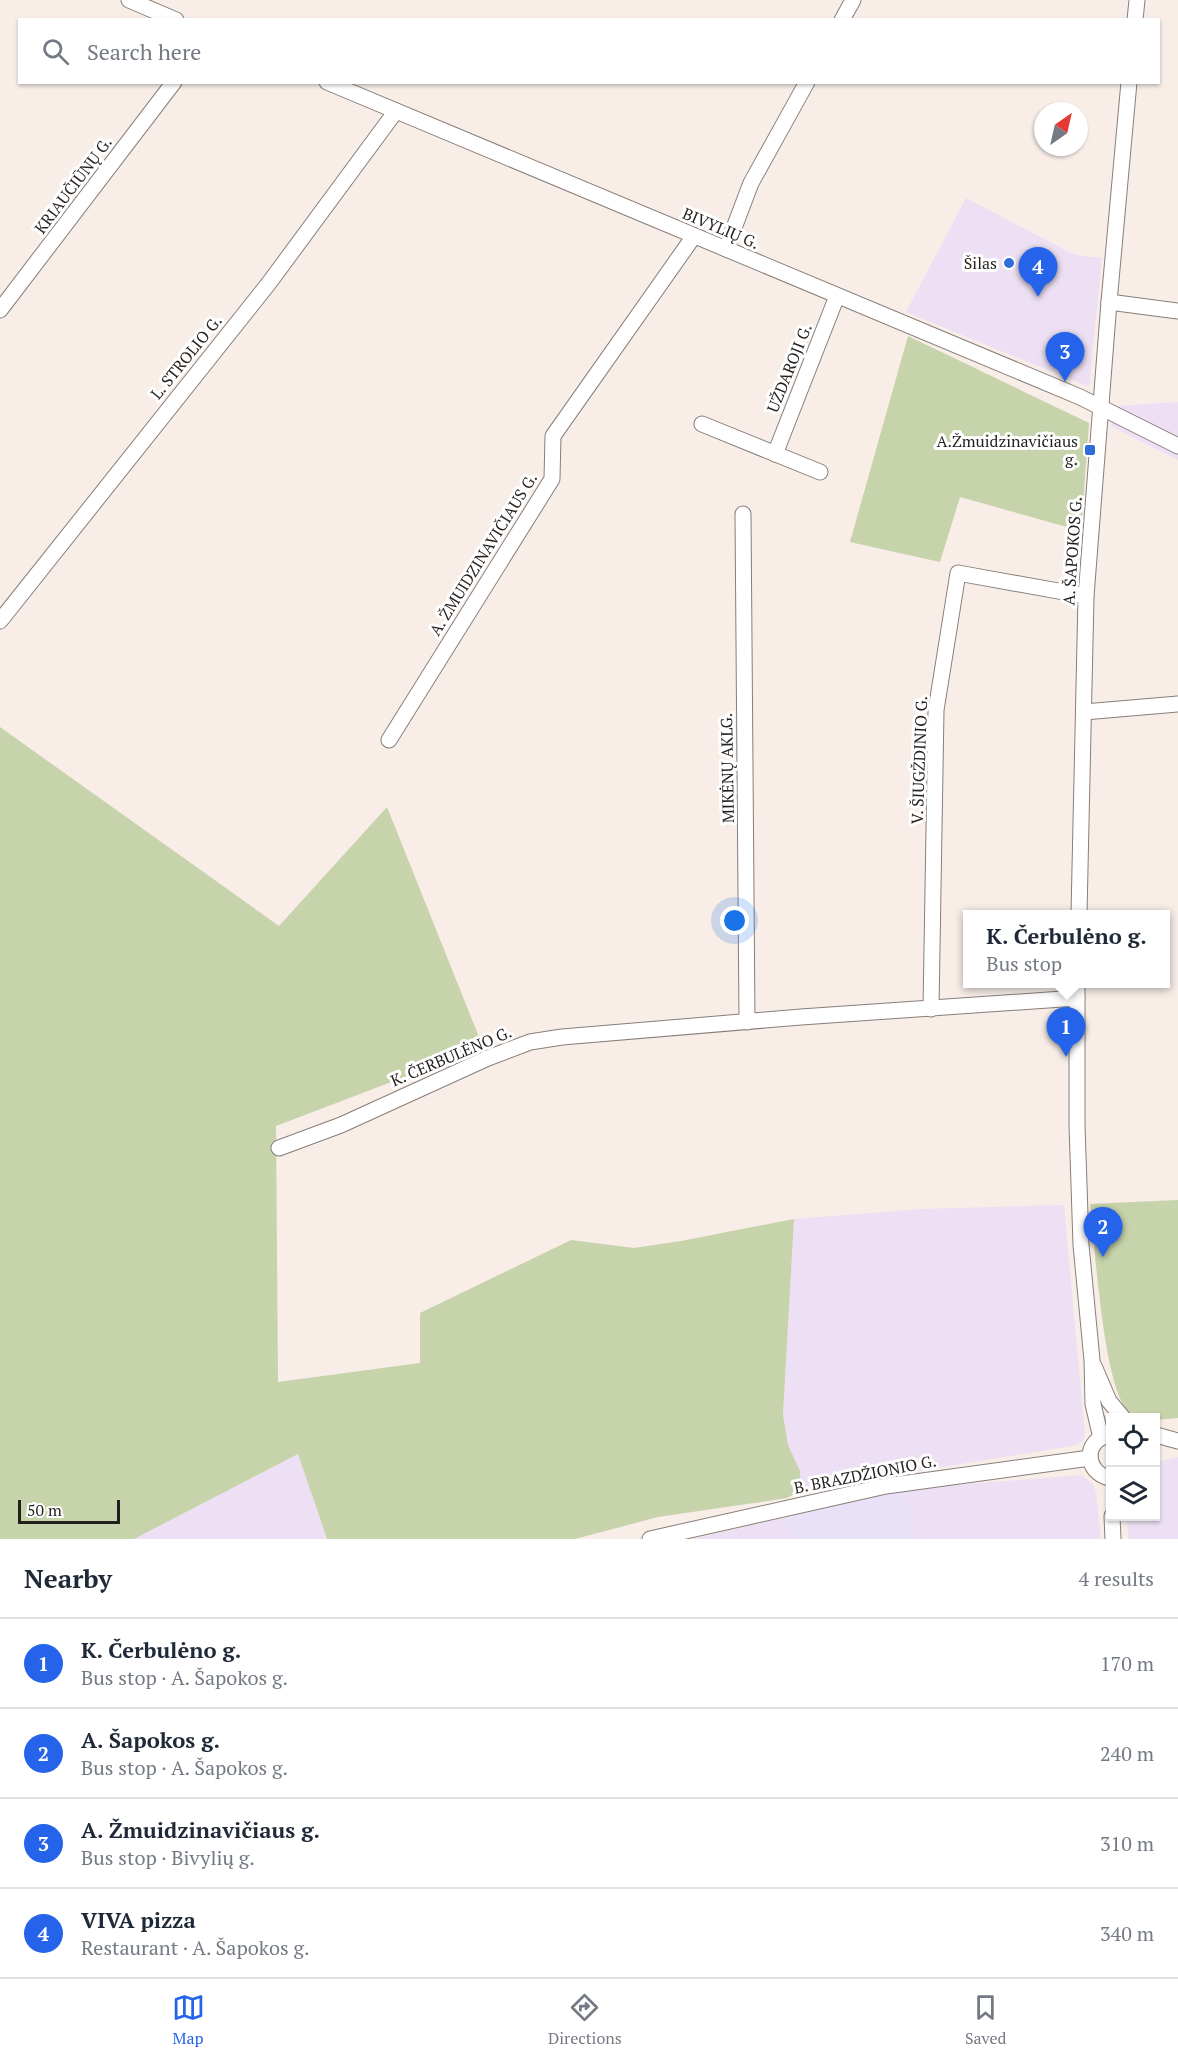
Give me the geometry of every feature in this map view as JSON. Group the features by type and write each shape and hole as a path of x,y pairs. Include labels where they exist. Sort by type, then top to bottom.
{"street":[{"path":"129,0 171,18"},
{"path":"843,18 853,0"},
{"path":"1135,18 1137,0"},
{"name":"KRIAUČIŪNŲ G.","path":"0,310 172,84"},
{"name":"BIVYLIŲ G.","path":"332,84 1101,407 1178,446"},
{"path":"726,249 751,183 806,84"},
{"name":"A. ŠAPOKOS G.","path":"1079,910 1086,596 1129,84"},
{"name":"L. STROLIO G.","path":"0,621 43,564 269,283 396,111"},
{"name":"A. ŽMUIDZINAVIČIAUS G.","path":"389,740 552,479 553,436 694,236"},
{"name":"UŽDAROJI G.","path":"775,454 837,296"},
{"path":"1109,302 1178,311"},
{"path":"702,424 820,472"},
{"name":"MIKĖNŲ AKLG.","path":"743,514 747,1022"},
{"name":"V. ŠIUGŽDINIO G.","path":"931,1009 936,710 958,573 1086,596"},
{"path":"1084,712 1178,704"},
{"path":"1077,991 1077,1125 1081,1245 1092,1360 1093,1404 1106,1436 1092,1446 1090,1458 1094,1470 1106,1478"},
{"name":"K. ČERBULĖNO G.","path":"279,1148 340,1125 488,1058 530,1042 562,1037 801,1017 931,1009 1077,991"},
{"path":"1092,1360 1109,1401 1119,1413"},
{"path":"1160,1436 1178,1441"},
{"path":"1160,1445 1178,1441"},
{"name":"B. BRAZDŽIONIO G.","path":"650,1539 886,1486 1090,1458"},
{"path":"1112,1521 1113,1539"}],"shaded area":[{"path":"966,198 1075,255 1102,258 1089,387 906,312"},
{"path":"1178,402 1178,460 1111,426 1115,406"},
{"path":"1064,1205 1085,1435 1083,1440 1072,1446 801,1490 800,1471 788,1445 783,1415 794,1219 922,1209"},
{"path":"298,1454 327,1539 134,1539"},
{"path":"1178,1457 1178,1539 1128,1539 1127,1521 1160,1521 1160,1461"},
{"path":"1081,1475 1093,1484 1096,1492 1101,1539 913,1539 905,1489"},
{"path":"905,1489 913,1539 790,1539 786,1517"},
{"path":"786,1517 790,1539 692,1539"}],"green space":[{"path":"908,336 1089,423 1081,531 960,497 940,562 850,542"},
{"path":"0,727 279,926 387,807 483,1047 276,1126 278,1382 420,1363 420,1313 571,1240 634,1248 794,1219 783,1415 788,1445 800,1471 801,1490 787,1498 658,1517 575,1539 327,1539 298,1454 134,1539 0,1539"},
{"path":"1178,1200 1178,1418 1160,1420 1160,1413 1130,1413 1120,1398 1113,1375 1102,1314 1090,1204"}],"place":[{"name":"Šilas","path":"1009,263"},
{"name":"VIVA pizza","path":"1038,297"},
{"name":"A. Žmuidzinavičiaus g.","path":"1065,382"},
{"name":"A.Žmuidzinavičiaus g.","path":"1090,450"},
{"name":"K. Čerbulėno g.","path":"1066,1057"},
{"name":"A. Šapokos g.","path":"1103,1257"}]}
